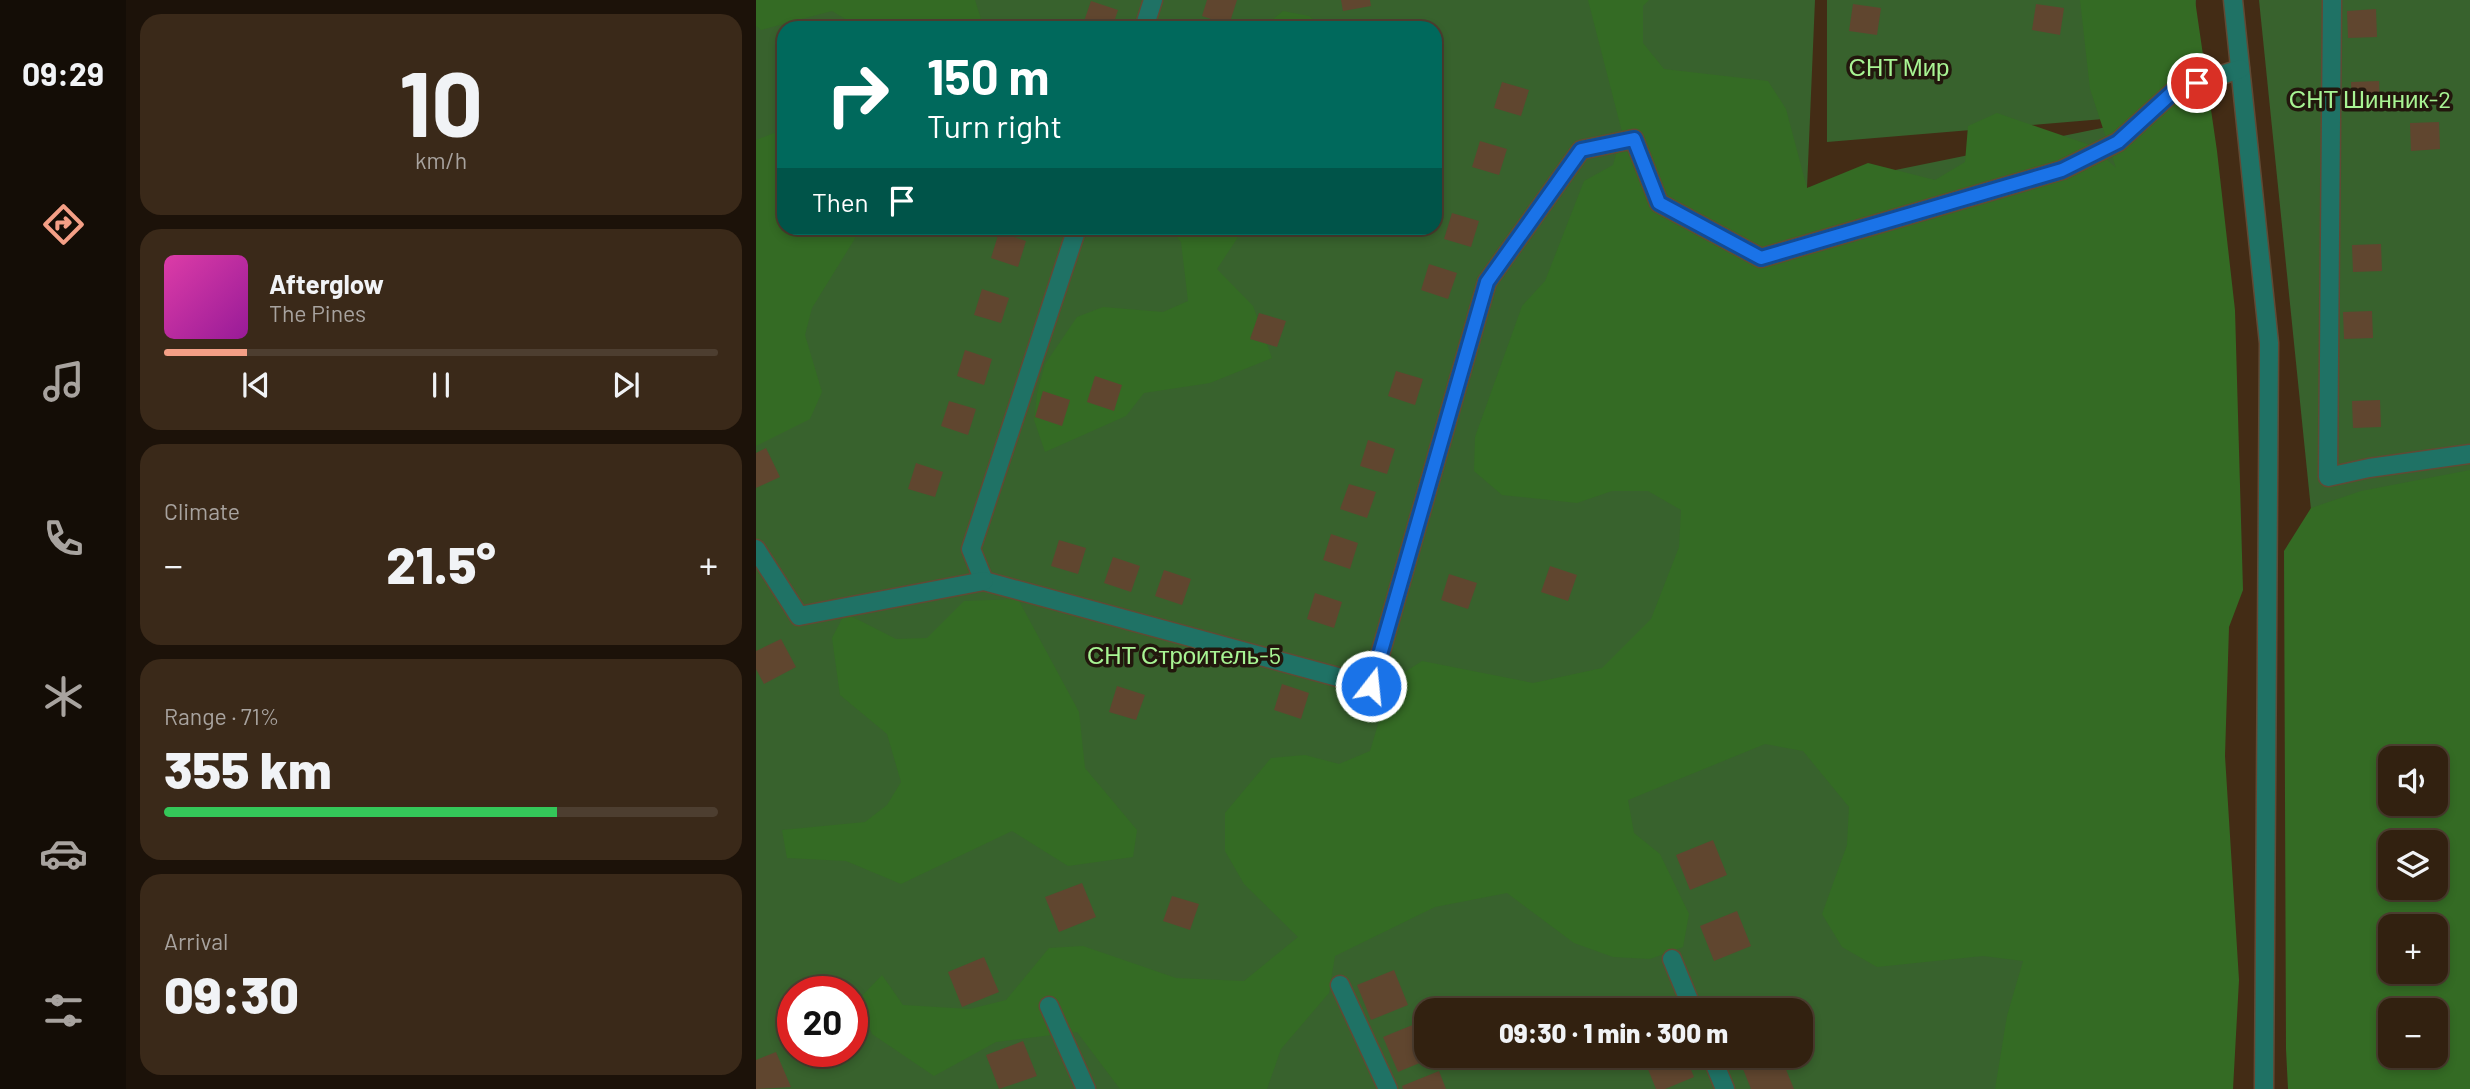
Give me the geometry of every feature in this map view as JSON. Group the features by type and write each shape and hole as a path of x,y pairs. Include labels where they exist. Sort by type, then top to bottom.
{"street":[{"path":"1146,21 1153,0"},
{"path":"2233,0 2269,343 2264,1089"},
{"path":"2332,0 2328,477 2369,468 2470,454"},
{"path":"756,549 799,616 984,580 1371,686 1487,282 1581,150 1634,139 1659,203 1761,258 2062,170 2118,142 2175,90 2240,69"},
{"path":"984,580 971,549 1075,235"},
{"path":"1672,959 1688,998"},
{"path":"1340,985 1388,1089"},
{"path":"1049,1006 1086,1089"},
{"path":"1716,1068 1725,1089"}],"green space":[{"name":"СНТ Строитель-5","path":"756,0 1815,0 1807,188 2175,113 1827,142 1827,0 2196,0 2184,112 2205,1089 756,1089"},
{"path":"756,0 975,0 982,21 848,21 832,11 795,21 777,21 777,26 761,30 756,26"},
{"path":"1588,0 1649,0 1643,6 1643,43 1664,69 1768,81 1786,109 1807,188 1868,163 1935,180 1965,162 1968,126 1997,113 2093,146 2116,168 2090,89 2080,0 2195,0 2217,151 2235,310 2243,590 2229,627 2225,756 2239,980 2233,1089 1995,1089 2007,1016 2023,961 1983,956 1877,967 1842,947 1822,914 1847,845 1849,807 1803,751 1765,744 1628,800 1634,833 1660,854 1689,914 1683,947 1650,959 1613,957 1574,943 1507,893 1435,907 1335,956 1329,993 1281,1049 1267,1089 1120,1089 1077,1032 996,1042 934,1076 872,1034 868,1023 868,990 882,975 903,1005 970,1009 1006,1000 1049,948 1083,946 1176,978 1244,981 1298,937 1244,884 1225,851 1225,813 1271,758 1305,755 1339,764 1370,751 1391,681 1422,661 1533,683 1602,668 1651,619 1679,547 1681,510 1648,491 1612,491 1577,503 1502,495 1474,471 1475,437 1522,306 1545,281 1584,181 1613,165 1622,132"},
{"name":"СНТ Шинник-2","path":"2259,0 2470,0 2470,523 2314,539"},
{"path":"1283,11 1309,16 1316,21 1271,21"},
{"path":"777,132 777,235 857,235 812,308 805,335 822,392 810,419 756,446 756,140"},
{"path":"1175,235 1239,235 1217,269 1253,306 1272,358 1210,383 1144,393 1126,416 1045,452 1034,420 1037,393 1045,364 1077,317 1103,307 1163,312 1188,301 1181,242"},
{"path":"2470,470 2470,1089 2288,1089 2284,551 2311,508 2361,491"},
{"path":"1018,599 1079,712 1085,768 1137,830 1133,857 1068,866 1012,831 901,884 846,861 787,858 782,830 865,822 887,805 901,782 887,734 840,695 832,638 845,613 896,639 927,638 964,601"}],"building":[{"path":"1207,0 1237,0 1230,21 1217,21 1202,16"},
{"path":"1341,0 1370,0 1371,6 1343,11"},
{"path":"1091,1 1118,10 1114,21 1084,21"},
{"path":"1853,4 1881,8 1877,35 1849,31"},
{"path":"2036,4 2064,8 2060,35 2032,30"},
{"path":"2376,9 2377,37 2348,38 2347,11"},
{"path":"2379,81 2380,108 2352,109 2351,82"},
{"path":"1502,82 1529,90 1521,116 1494,108"},
{"path":"2439,122 2440,149 2411,151 2410,123"},
{"path":"1480,141 1507,149 1499,175 1472,167"},
{"path":"1452,213 1479,221 1471,247 1444,239"},
{"path":"998,235 1026,241 1018,267 991,258"},
{"path":"2381,244 2382,271 2353,272 2352,245"},
{"path":"1429,264 1457,273 1448,299 1421,290"},
{"path":"982,289 1009,298 1001,323 974,315"},
{"path":"2372,311 2373,338 2344,339 2343,312"},
{"path":"1259,313 1286,321 1277,347 1250,339"},
{"path":"965,350 992,359 984,385 957,376"},
{"path":"1396,371 1423,379 1415,405 1388,396"},
{"path":"1095,376 1122,385 1114,411 1087,402"},
{"path":"1043,391 1070,400 1062,426 1035,417"},
{"path":"2380,400 2381,427 2353,428 2352,401"},
{"path":"949,401 976,409 968,435 941,426"},
{"path":"1368,440 1395,449 1387,474 1360,466"},
{"path":"766,448 780,477 756,488 756,453"},
{"path":"916,463 943,472 935,497 908,489"},
{"path":"1349,484 1376,492 1367,518 1340,509"},
{"path":"1331,534 1358,543 1350,569 1323,560"},
{"path":"1059,540 1086,548 1078,574 1051,566"},
{"path":"1113,557 1140,566 1131,592 1104,583"},
{"path":"1550,566 1577,575 1568,601 1541,592"},
{"path":"1164,570 1191,579 1182,605 1155,596"},
{"path":"1449,574 1477,583 1468,609 1441,600"},
{"path":"1315,593 1342,602 1334,628 1307,619"},
{"path":"781,639 796,667 764,684 756,669 756,651"},
{"path":"1282,684 1309,693 1301,719 1274,710"},
{"path":"1117,686 1145,695 1136,720 1109,712"},
{"path":"1713,840 1727,875 1690,890 1676,855"},
{"path":"1082,883 1096,917 1059,932 1045,897"},
{"path":"1172,896 1199,904 1190,930 1163,921"},
{"path":"1737,911 1751,946 1714,961 1700,926"},
{"path":"984,957 999,992 962,1007 948,972"},
{"path":"1394,970 1408,1005 1371,1020 1357,985"},
{"path":"1414,1024 1414,1065 1398,1072 1383,1037"},
{"path":"1023,1041 1037,1076 999,1089 986,1055"},
{"path":"776,1052 777,1067 782,1067 791,1087 756,1089 756,1060"},
{"path":"1647,1068 1690,1068 1694,1077 1665,1089 1656,1089"},
{"path":"1785,1068 1794,1089 1751,1089 1743,1069"},
{"path":"1439,1071 1446,1089 1403,1089 1402,1086"}],"route":[{"path":"1371,686 1487,282 1581,150 1634,139 1659,203 1761,258 2062,170 2118,142 2175,90 2197,83"}],"park label":[{"name":"СНТ Мир","path":"1899,68"}]}
